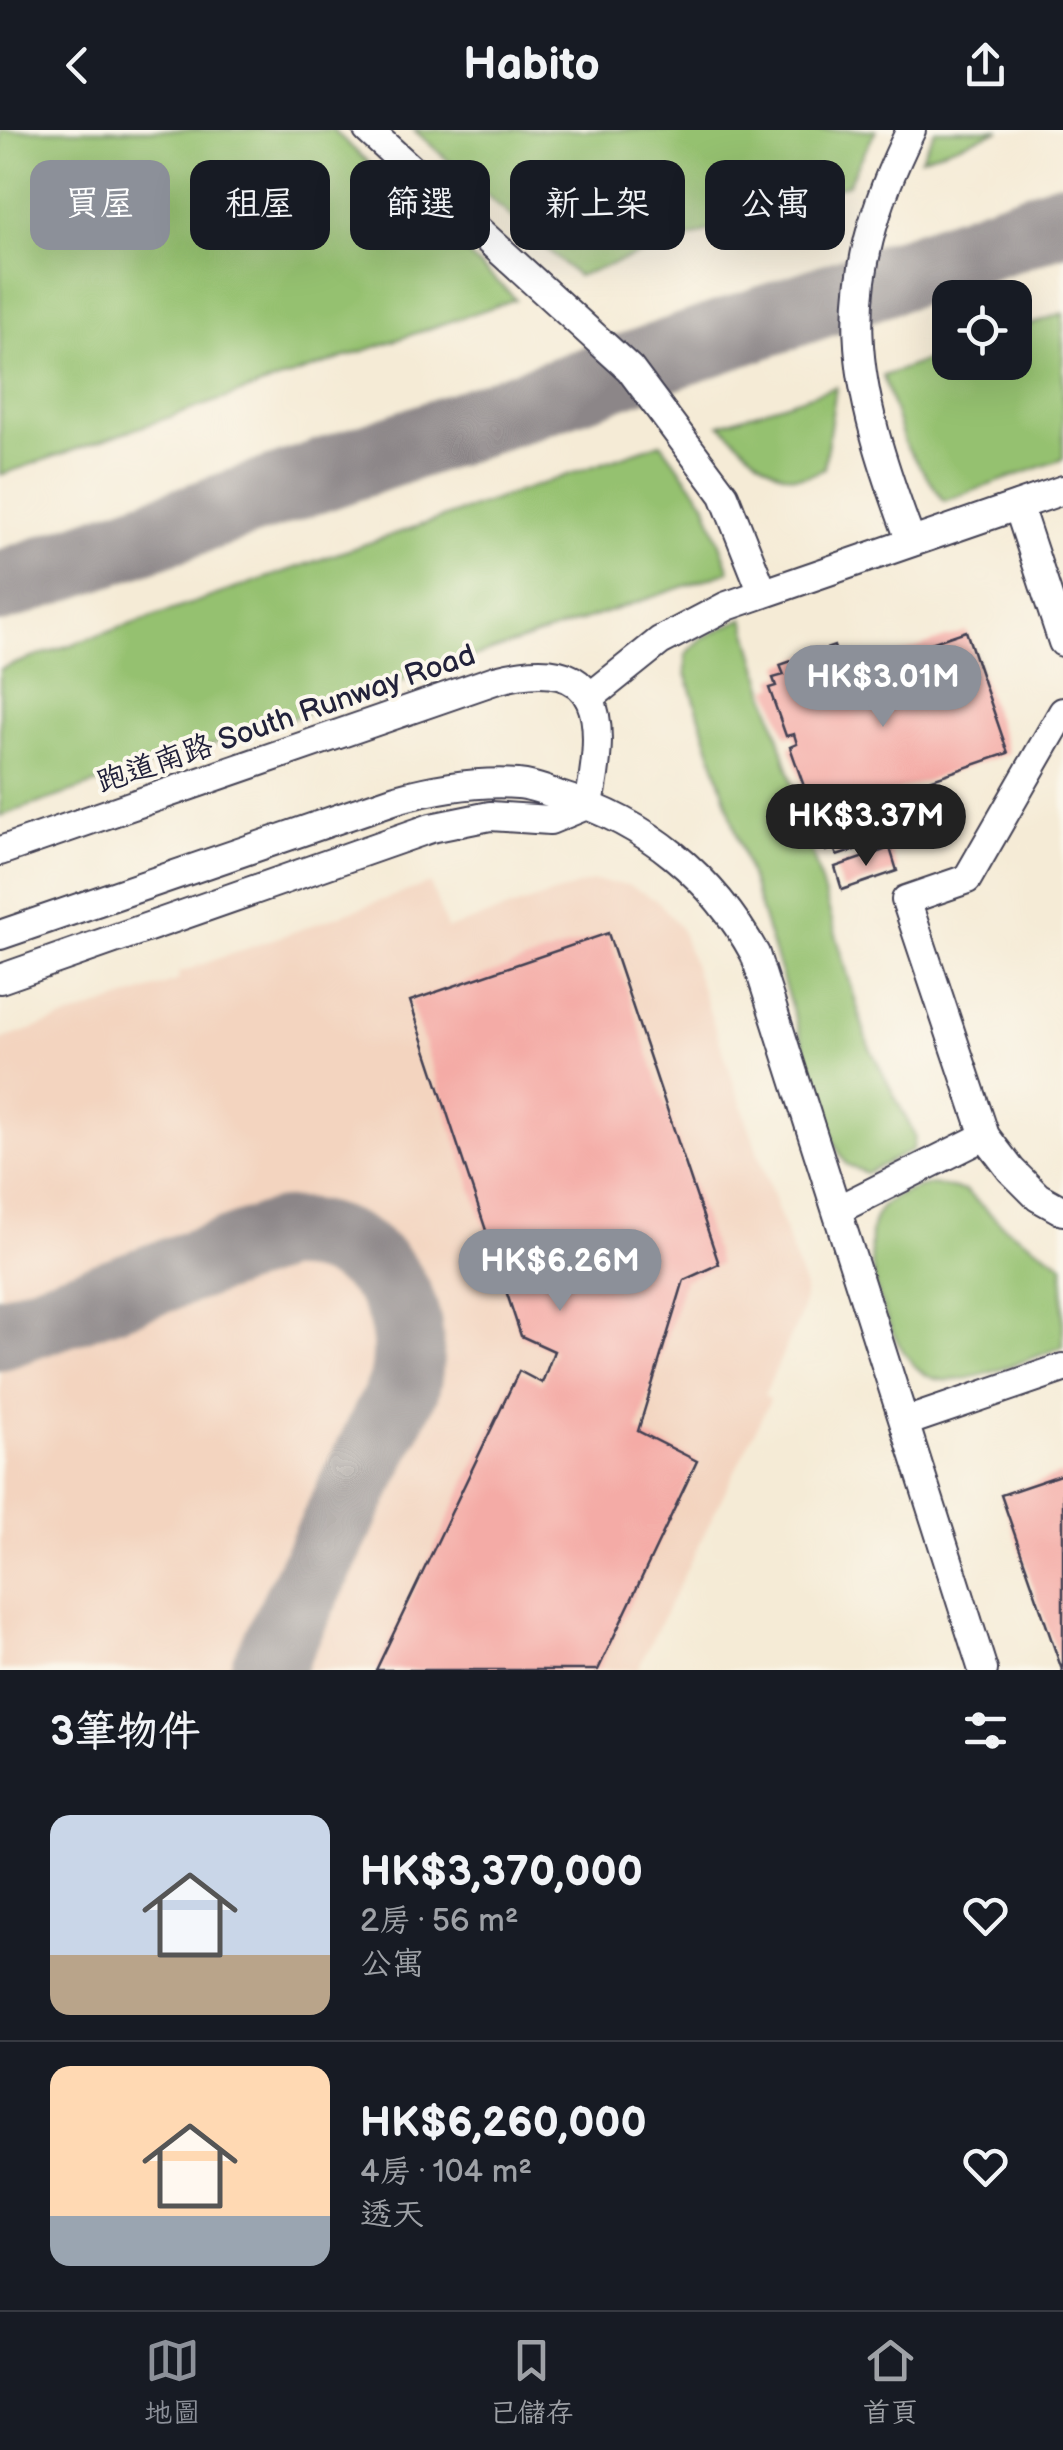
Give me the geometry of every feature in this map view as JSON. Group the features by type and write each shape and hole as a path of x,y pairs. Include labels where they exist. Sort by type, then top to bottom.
{"lane":[{"path":"368,130 630,368 724,495 764,593"},
{"path":"910,542 877,450 859,378 857,290 889,175 911,130"},
{"path":"588,804 601,738 598,712 589,698 693,621 1063,490"},
{"path":"1018,506 1063,642"},
{"name":"跑道南路 South Runway Road","path":"0,850 505,677 552,674 589,698"},
{"path":"1063,712 967,878 906,900 985,1136 1010,1170 1063,1212"},
{"path":"0,934 424,792 483,783 522,784 588,804 671,849 736,920 754,954 908,1422 984,1670"},
{"path":"0,979 430,828 490,816 550,820 588,804"},
{"path":"839,1209 985,1136"},
{"path":"908,1422 1063,1368"}],"shaded area":[{"path":"593,881 629,885 659,902 681,929 805,1289 801,1314 764,1395 770,1400 637,1670 0,1670 0,1040 179,980 178,973 430,883 447,929"}],"green space":[{"path":"0,130 333,130 365,160 350,160 350,250 463,250 516,299 0,475"},
{"path":"414,130 876,130 845,185 845,160 705,160 705,233 685,239 685,160 510,160 510,216 490,198 490,160 447,160"},
{"path":"935,130 1000,130 921,158"},
{"path":"548,250 654,250 577,276"},
{"path":"1063,313 1063,459 944,501 905,445 883,376 932,358 932,380 1032,380 1032,324"},
{"path":"836,387 824,468 809,475 795,477 768,466 720,424"},
{"path":"661,443 705,502 730,571 0,816 0,669"},
{"path":"744,618 868,1044 915,1136 913,1150 866,1173 846,1164 835,1145 686,673 686,654 702,638"},
{"path":"932,1184 965,1191 1005,1227 1063,1264 1063,1347 982,1375 949,1380 936,1379 920,1370 905,1354 892,1331 874,1278 872,1229 878,1212 889,1201"}],"building":[{"path":"966,631 1008,753 871,800 884,840 837,856 834,848 826,851 810,804 817,802 813,790 806,792 790,747 797,744 794,734 786,736 769,688 776,686 773,678 784,675 780,665 834,646 843,673"},
{"path":"890,848 897,871 842,890 835,867"},
{"path":"608,933 719,1264 684,1280 638,1431 697,1461 598,1670 376,1670 519,1371 542,1383 554,1351 521,1336 410,1001"},
{"path":"1063,1474 1063,1670 1062,1670 1001,1495"}],"taxiway":[{"path":"0,587 1063,218"},
{"path":"0,1334 283,1234 314,1236 342,1244 365,1258 384,1277 398,1299 406,1326 404,1386 266,1670"}]}
